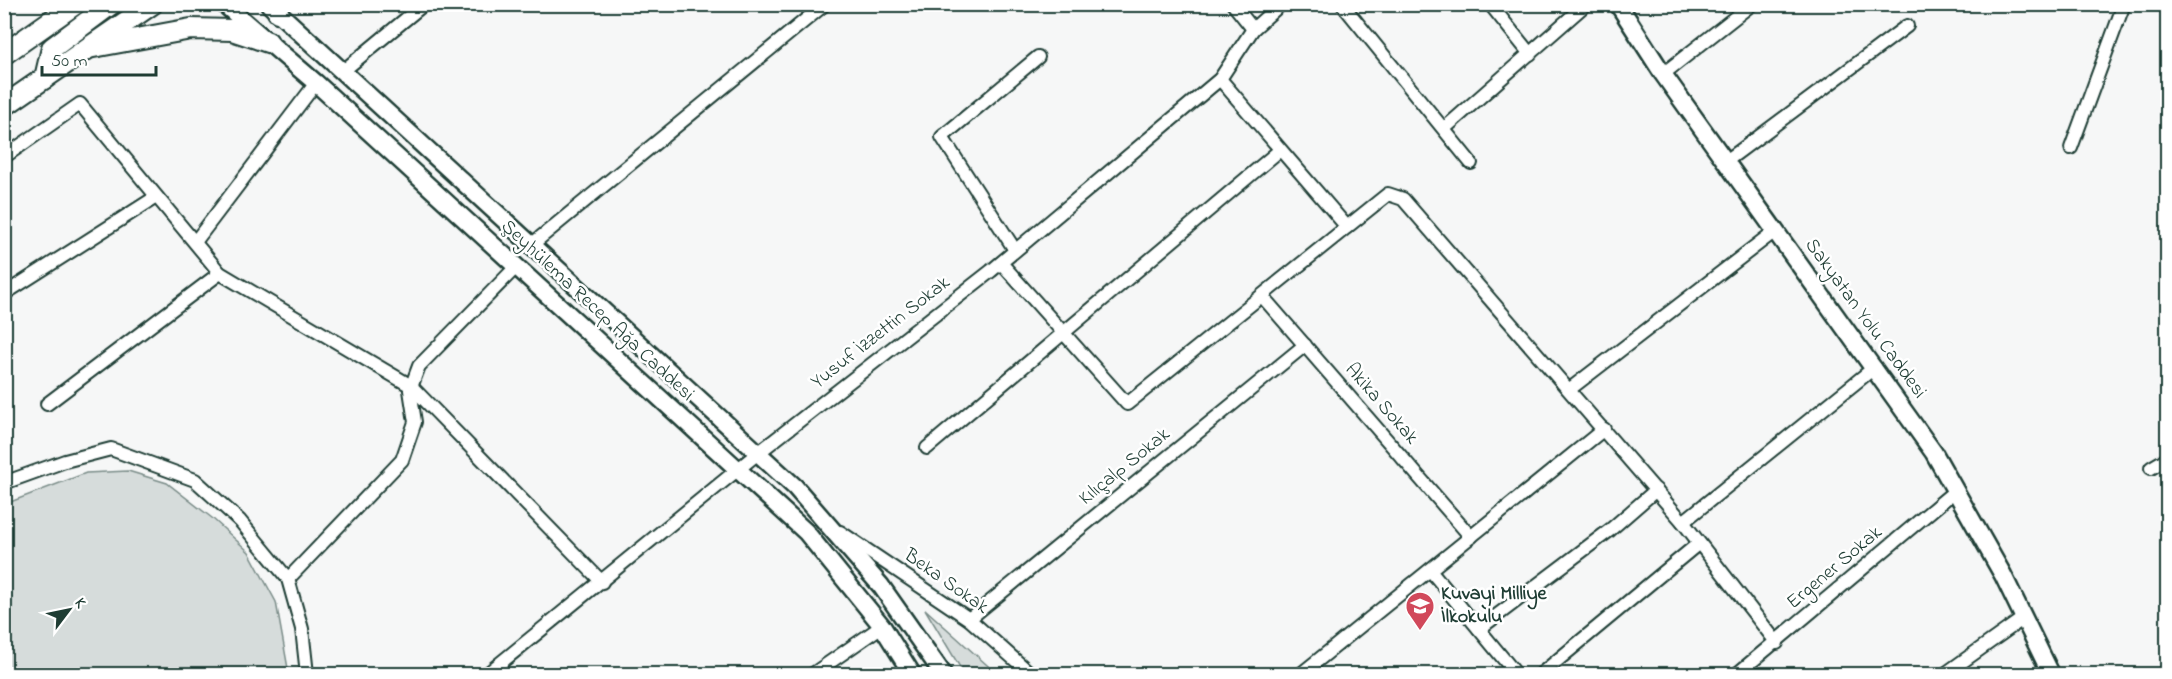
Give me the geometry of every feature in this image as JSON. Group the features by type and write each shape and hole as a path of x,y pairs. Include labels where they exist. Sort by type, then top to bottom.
{"main road":[{"path":"4,54 60,12 75,4"},
{"path":"45,78 52,48 111,4"},
{"path":"4,106 152,4"},
{"path":"88,48 191,29 231,30 268,42"}],"street":[{"name":"Şeyhülema Recep Ağa Caddesi","path":"224,4 316,83 518,266 806,532 882,626 912,675"},
{"path":"343,71 424,4"},
{"path":"530,246 825,4"},
{"path":"1233,4 1253,29"},
{"name":"Yusuf İzzettin Sokak","path":"487,675 758,453 1001,263 1220,79 1253,29 1281,4"},
{"path":"1342,4 1471,162"},
{"path":"1490,4 1530,54"},
{"path":"1445,128 1586,4"},
{"name":"Sakyatan Yolu Caddesi","path":"1618,4 1663,74 1725,162 1875,367 1956,490 2025,617 2051,675"},
{"path":"1663,74 1752,4"},
{"path":"2071,148 2124,4"},
{"name":"Şeyhülema Recep Ağa Caddesi","path":"275,7 530,246 758,453 834,528 881,586 943,675"},
{"path":"1725,162 1906,26"},
{"path":"1015,250 942,137 1038,57"},
{"path":"1220,79 1347,227"},
{"path":"195,242 316,83"},
{"path":"4,157 80,104 220,273 411,386 602,582"},
{"path":"927,448 1280,150"},
{"path":"1001,263 1127,404 1388,194 1403,199 1683,522 1777,643"},
{"path":"4,294 156,197"},
{"path":"1570,389 1775,231"},
{"path":"288,579 402,460 415,422 411,386 419,366 518,266"},
{"path":"47,404 220,273"},
{"name":"Akika Sokak","path":"1262,296 1472,537"},
{"name":"Kılıçalp Sokak","path":"969,619 1305,345"},
{"path":"1683,522 1875,367"},
{"path":"1301,675 1604,429"},
{"path":"4,483 65,461 111,449 195,480 240,521 288,579 302,629 307,675"},
{"path":"2151,468 2168,458"},
{"path":"1479,629 1610,530 1656,490"},
{"name":"Ergener Sokak","path":"1737,675 1956,490"},
{"name":"Beka Sokak","path":"834,528 969,619 1031,675"},
{"path":"1541,675 1699,543"},
{"path":"1431,571 1516,675"},
{"path":"1946,675 2025,617"},
{"path":"813,675 882,626"}],"shaded area":[{"path":"128,471 167,483 212,518 249,552 276,602 289,674 5,674 5,504 86,473"},
{"path":"925,609 997,674 964,674"}],"place":[{"name":"Kuvayi Milliye İlkokulu","path":"1420,632"}]}
